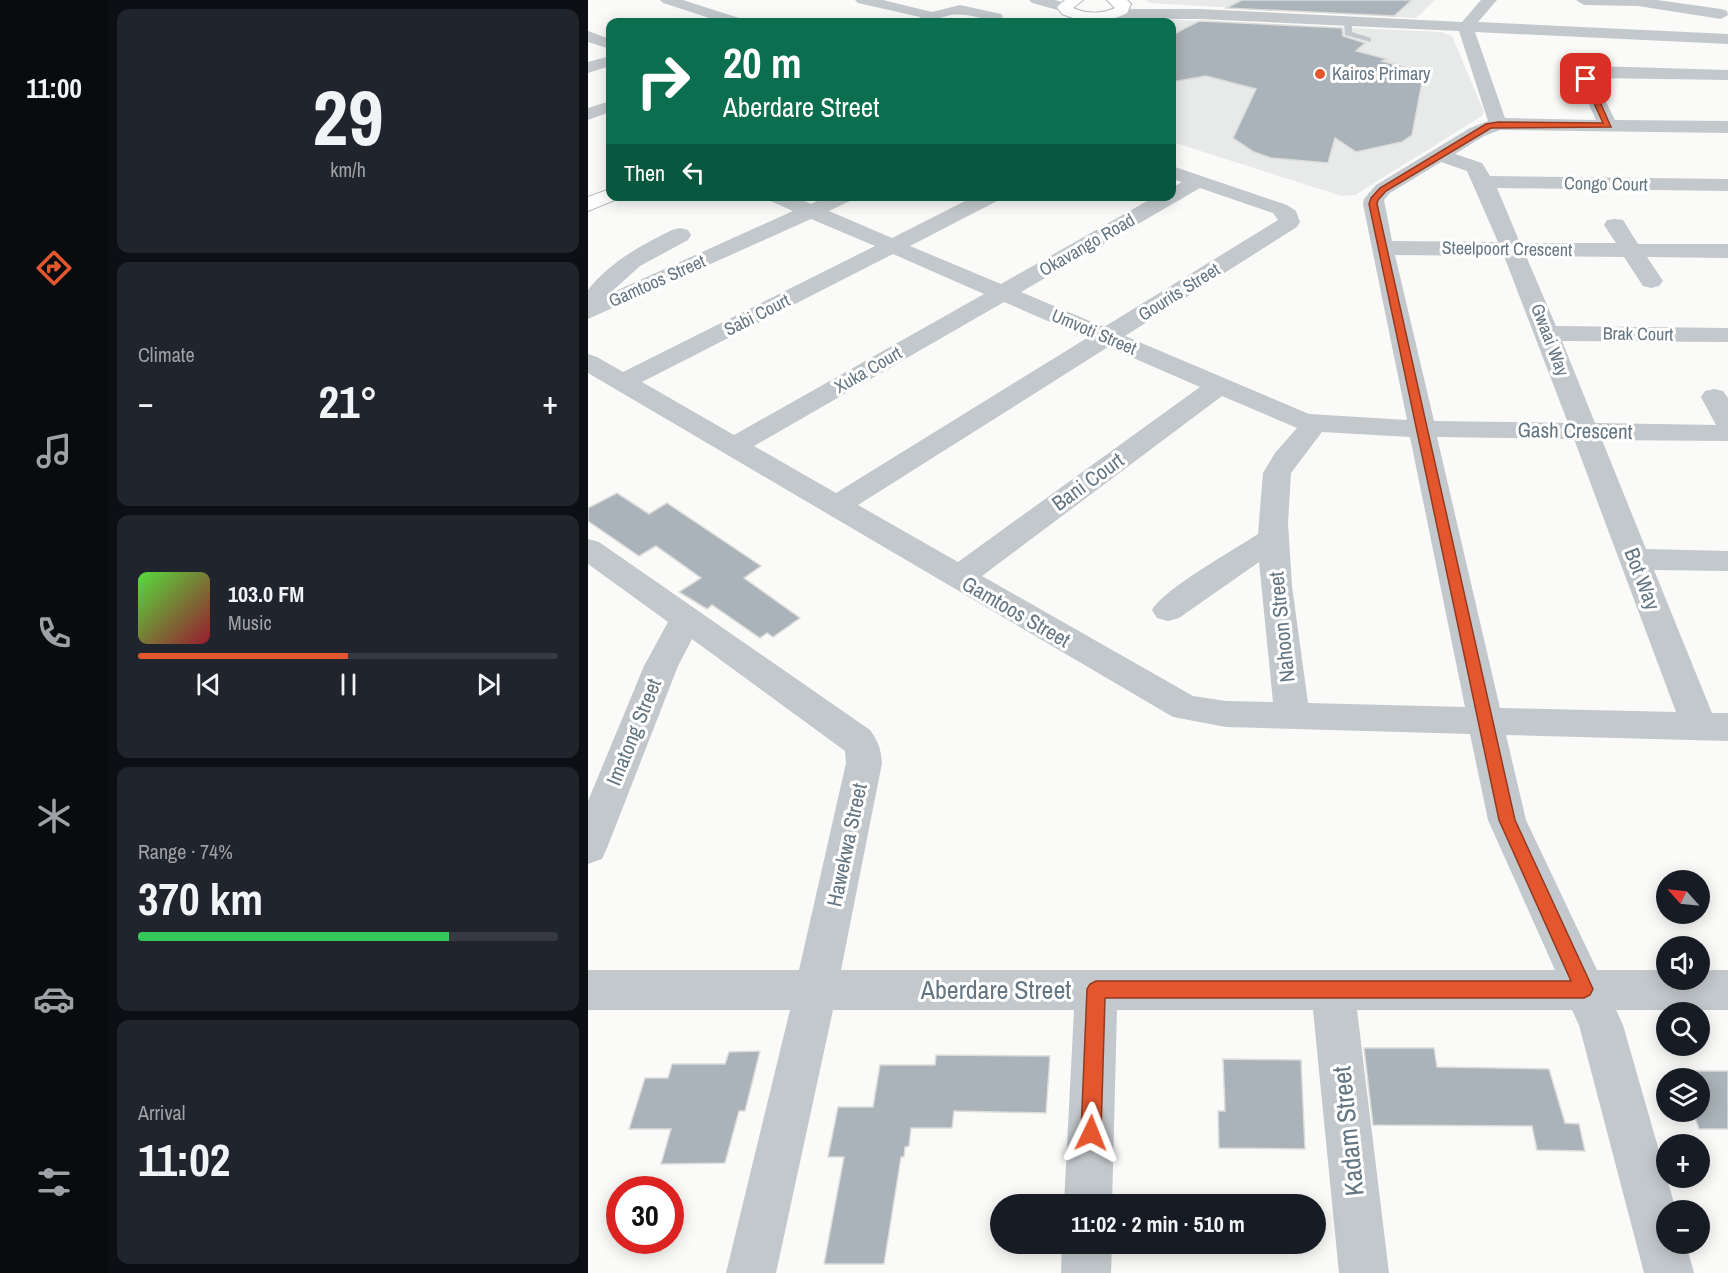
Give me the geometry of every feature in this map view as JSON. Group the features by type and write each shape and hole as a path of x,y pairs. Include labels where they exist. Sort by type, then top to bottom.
{"street":[{"path":"668,0 721,18"},
{"path":"863,0 925,14 927,18"},
{"path":"1037,0 1065,12 1093,16 1117,4 1199,14 1728,38"},
{"path":"1489,0 1467,26 1469,43 1498,124"},
{"path":"1584,0 1725,8 1719,27 1728,38"},
{"path":"699,10 722,3"},
{"path":"937,18 960,9 995,17"},
{"path":"588,36 606,43"},
{"path":"588,68 606,62"},
{"path":"1608,125 1586,79 1586,76 1594,71 1728,75"},
{"path":"588,114 606,107"},
{"path":"1669,1273 1601,1025 1507,820 1373,204 1374,199 1383,189 1476,132 1498,124 1728,127"},
{"path":"1561,125 1572,143"},
{"path":"1652,126 1664,143"},
{"path":"1440,155 1475,167 1484,182"},
{"name":"Gourits Street","path":"835,507 1289,222 1288,216 1280,209 1176,173"},
{"name":"Okavango Road","path":"1176,194 1198,181"},
{"name":"Congo Court","path":"1484,182 1728,185"},
{"name":"Gwaai Way","path":"1484,182 1513,248 1586,432"},
{"path":"588,205 606,197"},
{"name":"Umvoti Street","path":"786,201 1285,414 1315,423 1422,429"},
{"name":"Gamtoos Street","path":"715,254 673,232 630,262 599,290 593,299 593,310 834,201"},
{"name":"Sabi Court","path":"621,383 982,201"},
{"name":"Okavango Road","path":"1002,293 1163,201"},
{"path":"1615,225 1651,281"},
{"name":"Steelpoort Crescent","path":"1382,248 1728,251"},
{"name":"Xuka Court","path":"733,447 1002,293"},
{"name":"Brak Court","path":"1547,333 1728,335"},
{"name":"Gamtoos Street","path":"588,362 1185,708 1226,714 1485,721"},
{"name":"Bani Court","path":"958,578 1218,386"},
{"path":"1714,397 1728,422"},
{"name":"Nahoon Street","path":"1292,716 1276,586 1274,538 1277,473 1295,445 1315,423"},
{"name":"Gash Crescent","path":"1422,429 1728,433"},
{"name":"Bot Way","path":"1586,432 1634,559 1714,727"},
{"name":"Nahoon Street","path":"1168,610 1274,538"},
{"name":"Hawekwa Street","path":"588,549 857,740 863,748 864,763 816,990 751,1273"},
{"path":"1634,559 1728,561"},
{"name":"Imatong Street","path":"588,848 661,666 686,619"},
{"path":"1485,721 1714,727"},
{"path":"1088,1194 1096,989"},
{"name":"Aberdare Street","path":"588,990 1728,990"},
{"name":"Kadam Street","path":"1333,990 1364,1273"},
{"path":"1086,1273 1087,1254"}],"lane":[{"path":"1348,21 1348,33 1368,40"}],"shaded area":[{"path":"1146,0 1435,0 1416,18 1150,3"},
{"name":"Kairos Primary","path":"1176,20 1441,32 1452,36 1484,112 1482,116 1355,195 1342,196 1176,143"}],"building":[{"path":"1242,0 1412,0 1394,16 1226,8"},
{"path":"1199,21 1342,28 1343,36 1365,43 1356,51 1387,59 1382,61 1424,72 1412,135 1402,142 1356,152 1335,138 1328,163 1271,158 1254,152 1233,138 1256,89 1206,76 1176,81 1176,33"},
{"path":"617,493 649,514 667,503 761,566 744,578 800,618 773,637 767,633 760,638 712,605 707,609 679,592 701,578 656,546 639,556 588,521 588,508"},
{"path":"1364,1048 1434,1048 1437,1067 1549,1069 1565,1123 1579,1124 1585,1151 1537,1150 1532,1126 1373,1125"},
{"path":"760,1051 745,1111 739,1111 725,1163 661,1164 671,1129 629,1129 645,1078 668,1078 672,1064 725,1064 729,1052"},
{"path":"936,1055 1050,1056 1046,1113 954,1111 952,1128 911,1128 909,1146 905,1147 904,1157 901,1157 884,1264 824,1264 844,1157 828,1157 838,1107 873,1107 880,1065 935,1065"},
{"path":"1223,1059 1301,1060 1305,1149 1219,1148 1218,1111 1225,1111"},
{"path":"1710,1071 1728,1071 1728,1129 1699,1129 1697,1122 1710,1122"}],"place":[{"name":"Kairos Primary","path":"1320,74"}],"route":[{"path":"1091,1133 1096,989 1584,989 1507,820 1373,204 1374,199 1383,189 1488,126 1498,124 1608,125 1586,79"}]}
